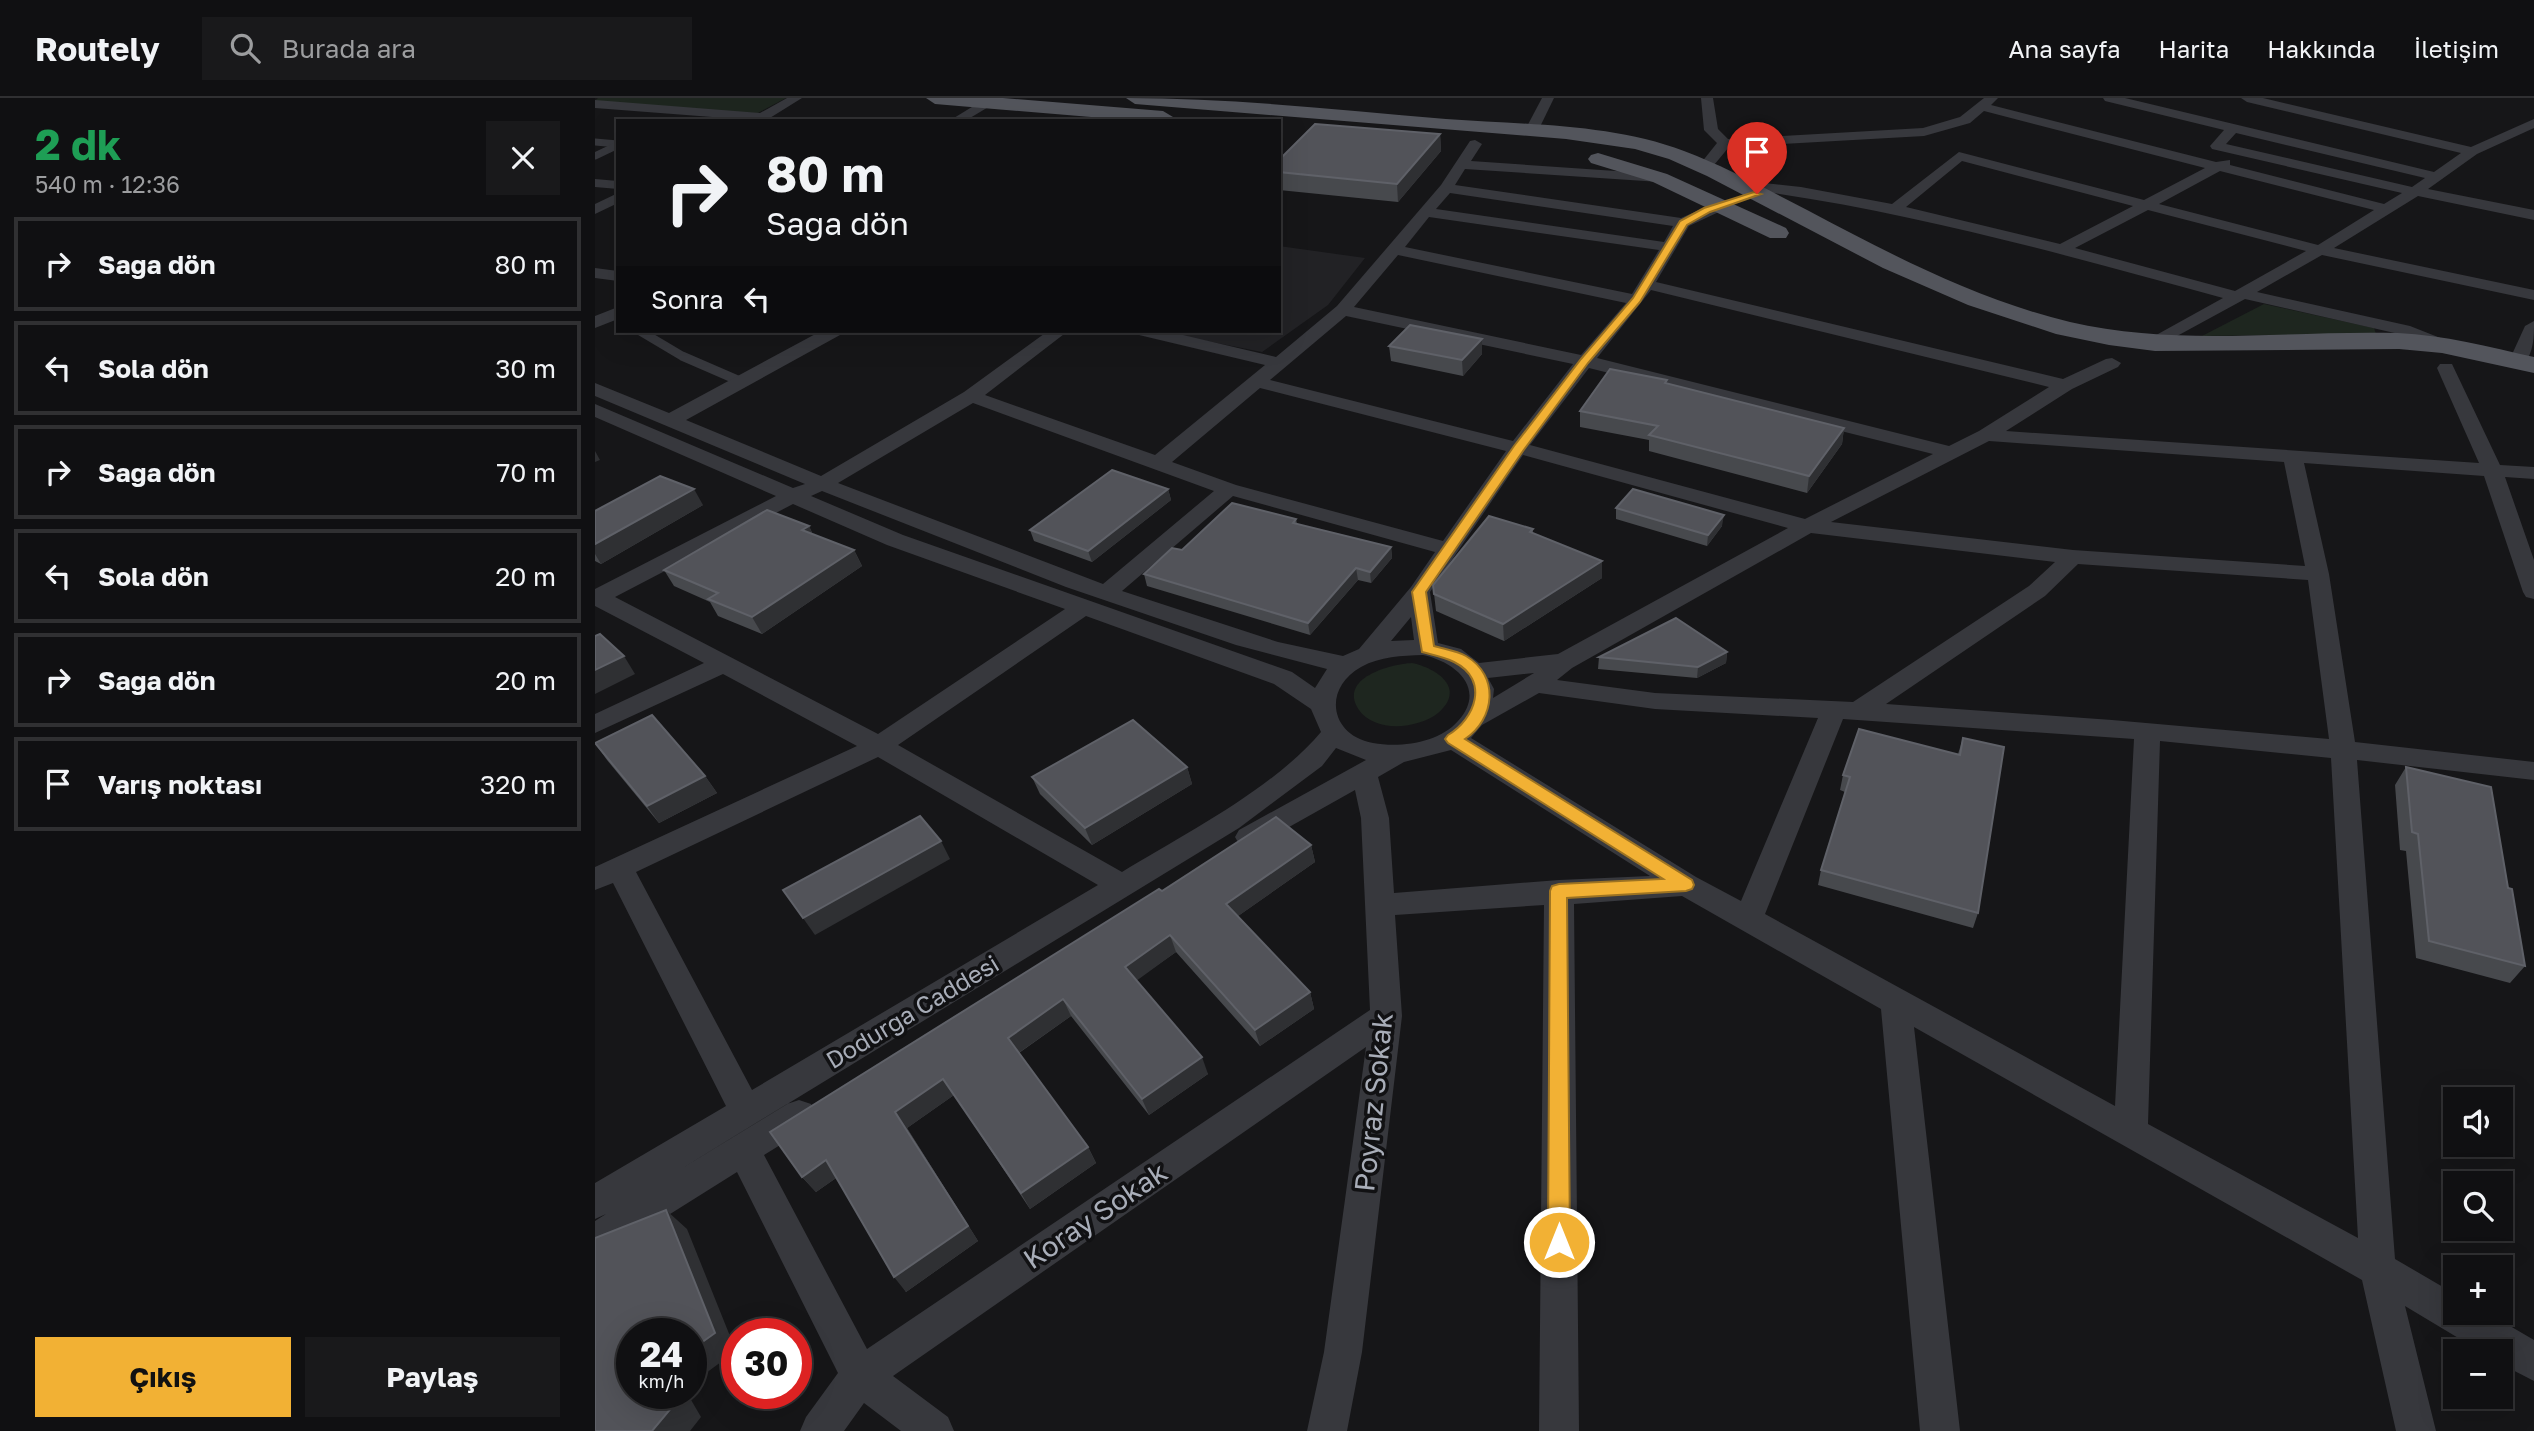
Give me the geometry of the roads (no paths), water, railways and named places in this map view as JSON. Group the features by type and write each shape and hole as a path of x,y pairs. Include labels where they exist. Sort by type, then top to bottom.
{"main road":[{"path":"935,98 1151,119 1211,108"},
{"path":"1135,98 1211,108 1531,132 1653,147 1694,162 1854,245 2010,312 2067,346 2112,363 2191,358 2357,340 2444,356 2526,363"},
{"path":"1281,127 1563,152 1608,161 1651,175 1793,239"},
{"path":"1651,175 1694,162"},
{"path":"1720,206 1747,189"},
{"path":"1818,251 2015,337"},
{"path":"2067,346 2118,341 2155,343 2191,358"},
{"path":"2399,364 2444,356 2534,387"}],"street":[{"path":"595,104 758,119 796,98"},
{"path":"1531,132 1548,98"},
{"path":"1707,98 1711,130 1725,143"},
{"path":"2109,98 2434,176"},
{"path":"2247,98 2472,150"},
{"path":"2305,98 2412,122"},
{"path":"1694,162 1725,143 1924,132 1965,120 1987,102 2218,167 2386,209"},
{"path":"958,119 985,103"},
{"path":"2155,343 2321,250 2415,191 2472,150 2534,123"},
{"path":"2233,128 2217,146 2534,215"},
{"path":"2466,134 2523,141"},
{"path":"1158,463 1343,310 1445,188 1475,144"},
{"path":"2060,250 2245,153"},
{"path":"1893,209 1959,156 2321,250 2534,295"},
{"path":"1462,165 1651,175"},
{"path":"595,183 616,185"},
{"path":"1445,188 1683,223 1720,206"},
{"path":"1747,189 1794,190 1893,209 2241,296 2404,330 2444,356 2492,470 2524,533 2534,591"},
{"path":"595,210 616,198"},
{"path":"1425,212 1669,247"},
{"path":"1683,223 1642,292 1518,448 1419,592 1357,660 1326,687 1321,704 1324,719 1334,733 1350,745 1372,752 1396,755 1421,752 1453,739 1464,733 1477,718 1536,684 1563,662 1807,526 1986,435 2065,385 2112,363"},
{"path":"1394,249 1642,292 2065,385"},
{"path":"595,273 616,276"},
{"path":"1343,310 1585,361 1949,452"},
{"path":"2526,363 2534,326"},
{"path":"671,421 830,333"},
{"path":"596,598 792,496 822,484 971,396 1056,333"},
{"path":"1153,333 1280,363"},
{"path":"1257,382 1518,448 1807,526 2073,557 2318,574"},
{"path":"595,390 822,484 1106,593 1298,657 1357,660 1398,647 1427,648 1461,659 1475,671 1483,686 1483,702 1477,718"},
{"path":"971,396 1229,489 1447,549"},
{"path":"595,410 895,540 1283,678 1321,704"},
{"path":"1986,435 2534,473"},
{"path":"2293,457 2318,574 2343,748 2378,1269 2416,1431"},
{"path":"1106,593 1229,489"},
{"path":"1748,919 1846,711 2037,591 2073,557"},
{"path":"1419,592 1427,648"},
{"path":"596,598 880,746 1123,886"},
{"path":"745,1110 608,873 880,746 1082,608"},
{"path":"1475,671 1563,662"},
{"path":"595,724 725,663"},
{"path":"1536,684 1587,695 1846,711 2343,748 2534,771"},
{"name":"Dodurga Caddesi","path":"595,1202 1229,821 1313,759 1334,733"},
{"path":"2131,1132 2147,733"},
{"path":"1453,739 1686,885 2378,1269 2534,1362"},
{"path":"957,1018 1287,813 1396,755"},
{"name":"Poyraz Sokak","path":"1327,1431 1343,1352 1386,1016 1375,818 1364,773"},
{"path":"1378,905 1559,891 1686,885"},
{"path":"1559,891 1559,1431"},
{"path":"1896,1002 1940,1431"},
{"name":"Koray Sokak","path":"820,1431 860,1376 1386,1016"},
{"path":"595,1241 827,1099"},
{"path":"744,1150 860,1376 934,1431"}],"lane":[{"path":"595,142 616,144"},
{"path":"595,156 616,145"},
{"path":"643,333 682,356 742,382"}]}
